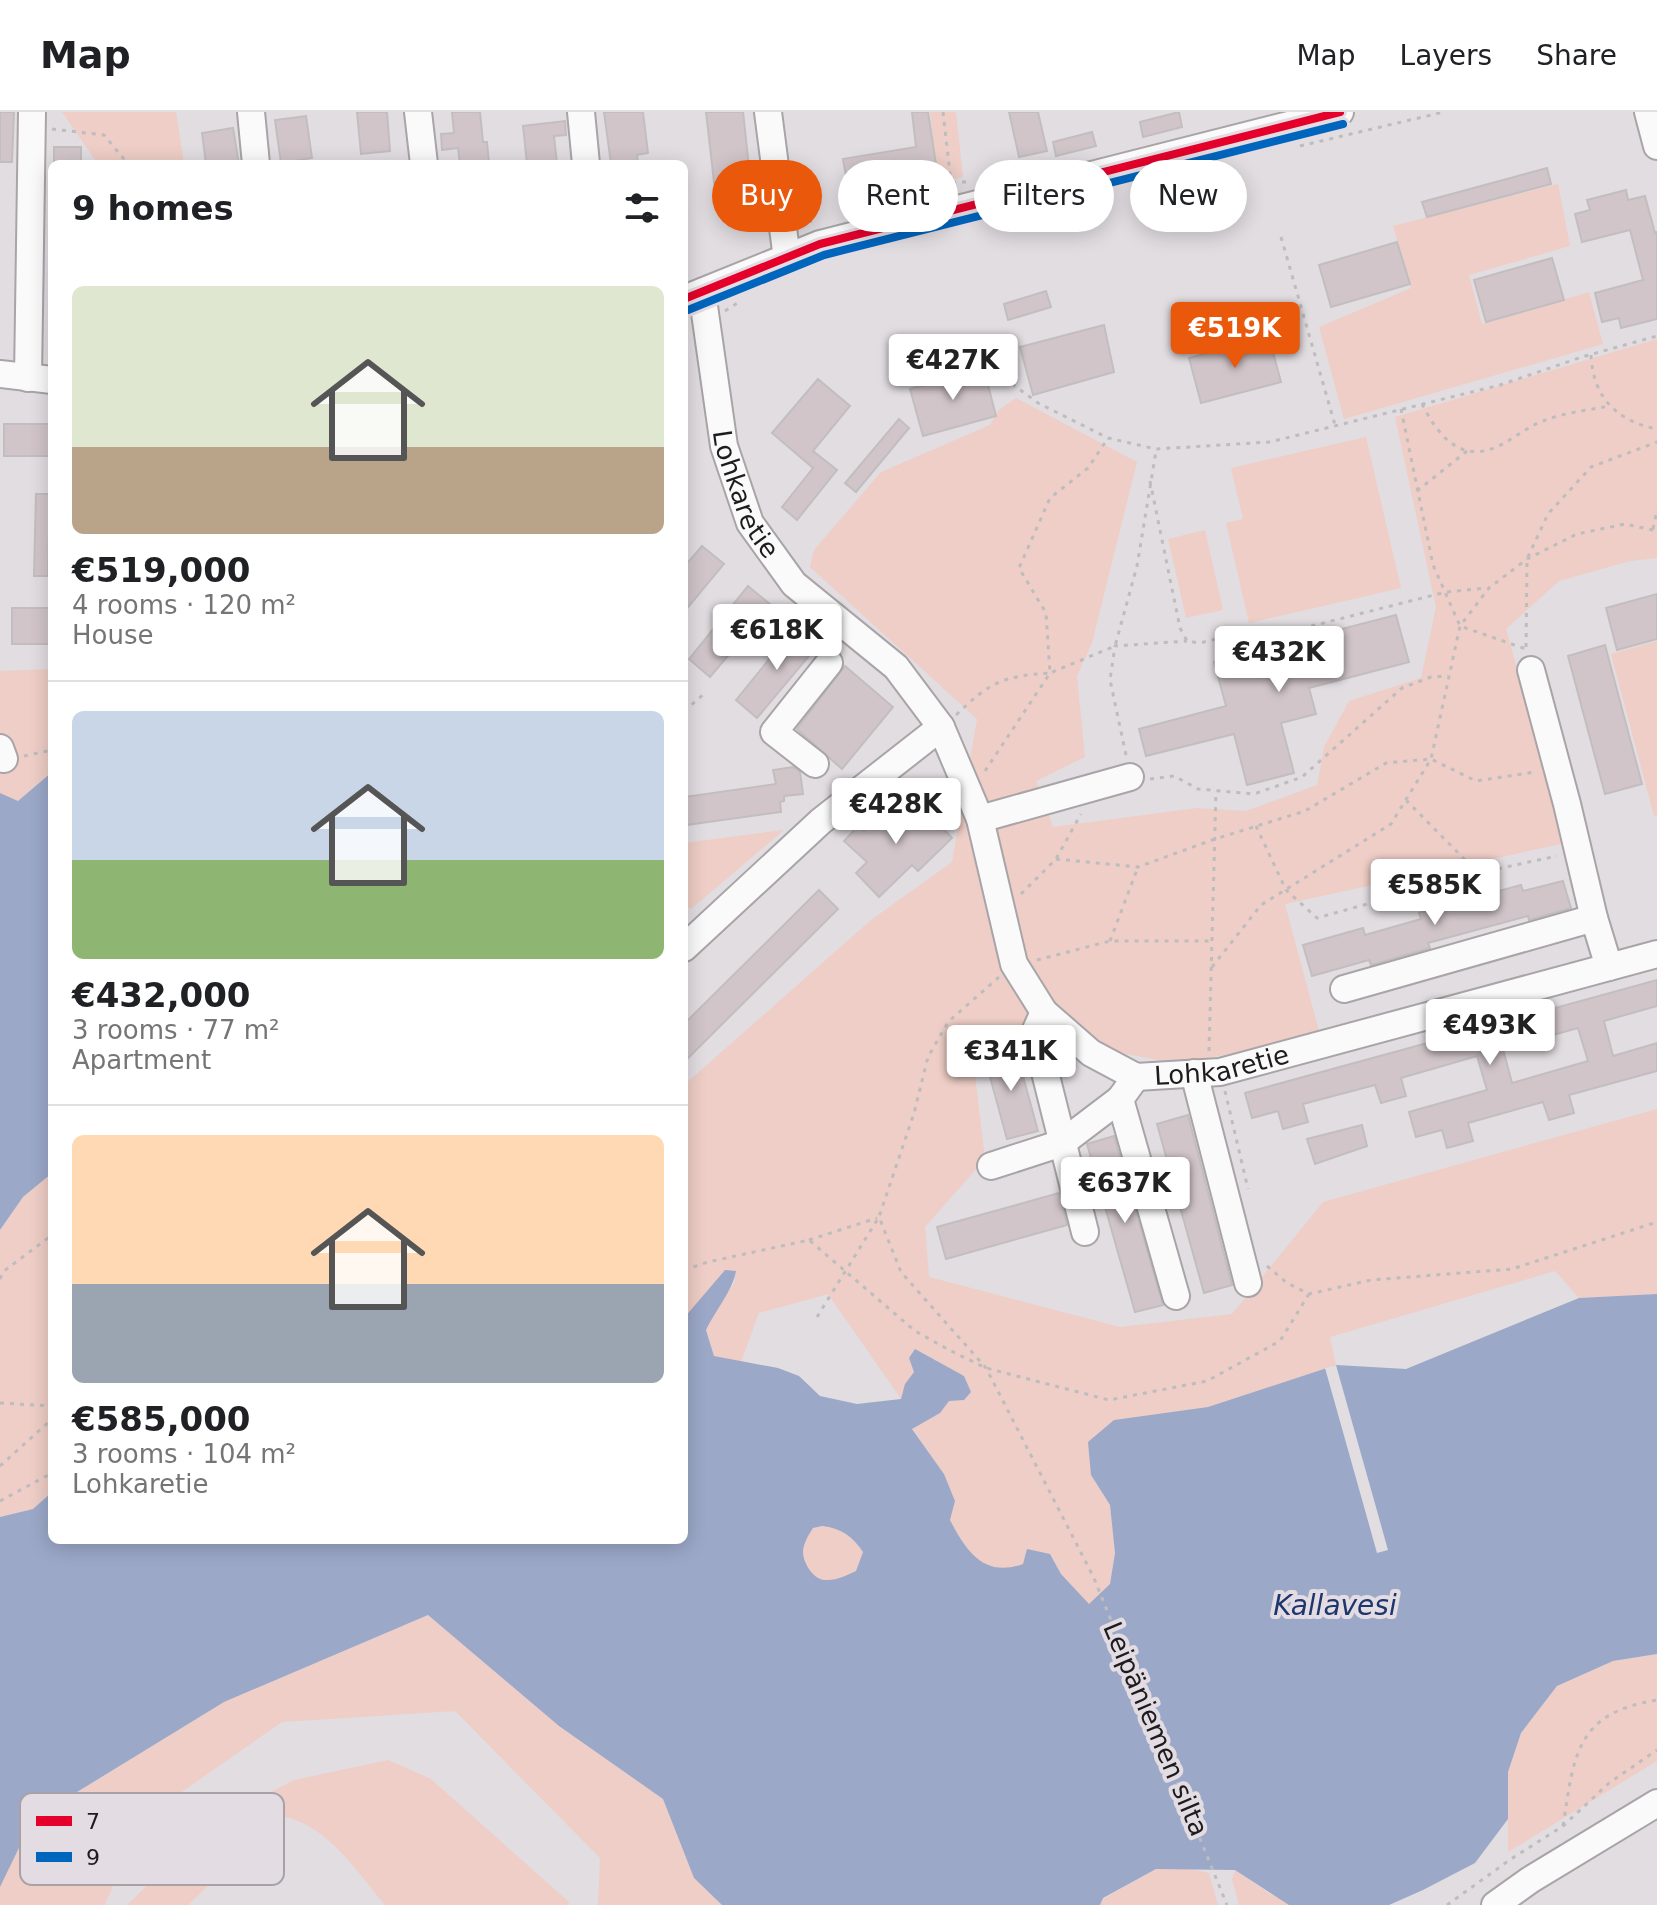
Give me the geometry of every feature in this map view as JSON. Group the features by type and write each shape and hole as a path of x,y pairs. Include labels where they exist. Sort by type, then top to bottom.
{"street":[{"path":"251,112 256,160"},
{"path":"418,112 424,160"},
{"path":"581,112 586,160"},
{"path":"768,112 787,259"},
{"path":"693,296 820,244 1262,121 1340,112"},
{"path":"1648,112 1657,146"},
{"path":"0,374 40,379 32,120"},
{"name":"Lohkaretie","path":"693,296 724,446 750,523 794,584 896,667 941,727 980,819 1023,962 1044,1012 1091,1053 1136,1077 1208,1069 1657,954"},
{"path":"1528,659 1609,967"},
{"path":"815,764 774,732 829,663"},
{"path":"688,944 821,821 941,727"},
{"path":"980,819 1130,777"},
{"path":"1344,989 1594,918"},
{"path":"1044,1012 1035,1032 1085,1232"},
{"path":"1208,1069 1257,1274"},
{"path":"991,1166 1062,1143 1120,1099 1136,1077"},
{"path":"1120,1099 1176,1296"},
{"path":"1495,1905 1530,1880 1657,1803"}],"path":[{"path":"943,112 948,160"},
{"path":"32,120 104,135 125,160"},
{"path":"814,232 820,244"},
{"path":"1281,237 1335,426"},
{"path":"992,350 1007,380 1038,403 1108,438 1156,449 1270,442 1500,385 1657,336"},
{"path":"1591,355 1596,386 1610,406 1624,419 1657,429"},
{"path":"1422,404 1435,429 1450,443 1467,451 1488,450 1544,420 1610,406"},
{"path":"1401,409 1433,565 1460,626 1528,659 1527,559 1548,514 1591,467 1657,442"},
{"path":"981,777 1050,673 1046,613 1019,568 1050,498 1088,468 1108,438"},
{"path":"1156,449 1137,566 1115,646 1110,680 1130,777 1136,780 1174,776 1198,789 1254,794 1302,777 1402,688 1431,677 1448,676"},
{"path":"1416,491 1467,451"},
{"path":"1150,481 1180,628 1187,641"},
{"path":"1212,967 1261,905 1391,824 1431,759 1460,626 1489,588 1527,559 1577,534 1625,524 1655,530 1657,509"},
{"path":"941,727 979,693 1014,675 1050,673 1115,646 1187,641 1200,643 1257,629 1260,639 1446,592 1489,588"},
{"path":"1231,634 1236,656"},
{"path":"688,708 704,694"},
{"path":"1056,859 1138,867 1305,811 1386,763 1431,759 1476,781 1558,769"},
{"path":"1015,899 1056,859 1096,787"},
{"path":"1216,790 1208,1069 1249,1191"},
{"path":"1406,800 1478,873"},
{"path":"1256,826 1286,890 1317,918 1478,873 1577,852"},
{"path":"1110,941 1138,867"},
{"path":"817,1317 879,1217 914,1113 928,1057 948,1022 1023,962 1110,941 1212,941"},
{"path":"688,1269 809,1240 879,1217"},
{"name":"Leipäniemen silta","path":"879,1217 901,1272 986,1368 1093,1576 1227,1905"},
{"path":"1257,1274 1309,1294 1371,1280 1512,1269 1657,1222"},
{"path":"0,1279 4,1271 48,1238"},
{"path":"809,1240 915,1331 986,1368 1109,1400 1207,1381 1280,1341 1309,1294"},
{"path":"0,1403 48,1406"},
{"path":"0,1466 48,1423"},
{"path":"0,1501 48,1475"},
{"path":"1563,1826 1574,1758 1592,1727 1634,1704 1657,1700"},
{"path":"1447,1905 1563,1826 1609,1783 1657,1750"}],"shaded area":[{"path":"62,112 176,112 183,160 95,160"},
{"path":"930,112 956,112 963,177 958,178 958,160 935,160"},
{"path":"1558,184 1570,246 1469,275 1482,324 1589,292 1603,344 1344,419 1319,327 1411,288 1393,226"},
{"path":"1657,339 1657,558 1630,561 1559,581 1506,629 1566,843 1285,904 1320,1035 1180,1064 1014,1033 971,1042 985,1159 925,1227 929,1277 1120,1327 1232,1314 1323,1202 1657,1109 1657,1294 1579,1298 1555,1271 1330,1337 1336,1365 1208,1407 1114,1420 1091,1475 1110,1505 1115,1553 1110,1584 1089,1605 1061,1574 1050,1554 1009,1569 998,1569 972,1554 954,1529 950,1520 955,1501 944,1474 912,1428 940,1413 964,1376 934,1359 913,1376 901,1399 828,1294 759,1313 741,1362 714,1356 706,1330 718,1305 734,1284 736,1271 706,1294 688,1314 688,1081 871,920 952,862 977,719 810,567 814,550 881,472 990,425 999,410 1016,398 1137,462 1092,643 1077,676 1085,757 1036,781 1053,827 1197,808 1246,811 1317,785 1324,747 1349,701 1421,678 1436,607 1395,417"},
{"path":"1366,437 1401,588 1249,623 1226,523 1243,519 1231,468"},
{"path":"1205,530 1223,610 1186,618 1168,539"},
{"path":"1657,641 1657,815 1654,816 1611,654"},
{"path":"48,669 48,775 18,801 0,793 0,671"},
{"path":"784,830 691,909 688,907 688,842"},
{"path":"48,1176 48,1496 33,1509 0,1517 0,1230 23,1197"},
{"path":"822,1526 840,1531 859,1546 863,1552 856,1571 825,1580 810,1570 803,1556 804,1546 813,1528"},
{"path":"428,1615 559,1726 663,1799 694,1878 722,1905 598,1905 600,1858 455,1711 282,1722 180,1793 75,1793 224,1702"},
{"path":"1657,1654 1657,1761 1508,1852 1508,1772 1521,1733 1557,1686 1613,1661"},
{"path":"388,1760 431,1779 569,1905 385,1905 329,1841 302,1823 284,1819 284,1793 269,1793 294,1780"},
{"path":"20,1846 20,1885 113,1885 105,1905 0,1905 0,1887"},
{"path":"1156,1869 1190,1869 1209,1873 1218,1905 1100,1905 1103,1899"},
{"path":"1235,1870 1289,1905 1239,1905 1232,1879"},
{"path":"148,1885 209,1885 188,1905 127,1905"}],"water":[{"path":"48,775 48,1176 23,1197 0,1230 0,793 18,801"},
{"name":"Kallavesi","path":"725,1270 736,1271 728,1293 706,1330 714,1356 778,1368 799,1376 820,1396 857,1404 901,1399 905,1384 914,1372 909,1358 915,1349 964,1376 971,1392 964,1400 949,1401 940,1413 912,1429 944,1474 955,1501 950,1520 956,1531 978,1559 997,1567 1023,1564 1027,1549 1050,1554 1061,1574 1089,1604 1110,1584 1115,1553 1110,1505 1091,1475 1088,1442 1114,1420 1208,1407 1336,1365 1406,1369 1579,1298 1657,1294 1657,1654 1613,1661 1557,1686 1521,1733 1508,1772 1508,1819 1475,1863 1389,1905 1289,1905 1235,1870 1156,1869 1103,1898 1100,1905 722,1905 694,1878 663,1799 559,1726 428,1615 224,1702 75,1793 20,1793 20,1846 0,1887 0,1517 33,1509 48,1496 48,1544 688,1544 688,1313","holes":["822,1526 835,1529 855,1541 863,1552 856,1571 825,1580 810,1570 803,1552 813,1528"]}],"pier":[{"path":"1336,1365 1388,1550 1377,1553 1325,1368"}],"building":[{"path":"0,112 14,112 12,162 0,162"},
{"path":"357,112 387,112 390,151 361,154"},
{"path":"452,112 480,112 489,160 460,160 458,148 442,150 441,134 454,133"},
{"path":"604,112 643,112 648,153 637,155 638,160 610,160"},
{"path":"706,112 743,112 748,160 712,160 712,164"},
{"path":"912,112 928,112 935,160 843,159 916,147"},
{"path":"1009,112 1038,112 1047,151 1019,157"},
{"path":"1179,112 1182,127 1143,137 1140,122"},
{"path":"306,116 312,158 281,160 275,120"},
{"path":"565,121 566,135 554,136 557,160 527,160 523,126"},
{"path":"233,128 238,160 205,160 202,133"},
{"path":"1092,132 1096,146 1056,156 1053,142"},
{"path":"54,147 81,147 81,160 54,160"},
{"path":"1547,168 1551,184 1427,217 1422,202"},
{"path":"1626,190 1628,200 1645,196 1657,232 1657,319 1621,328 1619,318 1602,322 1595,293 1643,280 1630,230 1582,242 1575,214 1590,210 1587,200"},
{"path":"1397,242 1410,284 1331,307 1319,265"},
{"path":"1552,258 1564,300 1486,322 1474,280"},
{"path":"1046,291 1051,307 1008,320 1004,304"},
{"path":"1104,325 1114,372 1033,395 1020,347"},
{"path":"1269,337 1281,382 1201,403 1189,358"},
{"path":"984,369 996,416 923,436 910,389"},
{"path":"818,379 850,406 813,451 837,470 797,520 782,507 813,468 772,433"},
{"path":"899,419 909,428 856,492 845,483"},
{"path":"4,424 48,424 48,456 4,456"},
{"path":"36,494 48,494 48,576 34,576"},
{"path":"702,546 724,564 688,607 688,562"},
{"path":"748,586 771,605 710,677 689,659"},
{"path":"1657,594 1657,639 1617,650 1606,608"},
{"path":"12,608 48,608 48,644 12,644"},
{"path":"1396,615 1409,662 1309,688 1316,714 1281,723 1294,773 1247,785 1234,734 1146,756 1139,729 1226,706 1214,662"},
{"path":"796,626 818,645 757,718 736,700"},
{"path":"1605,645 1642,784 1605,794 1568,656"},
{"path":"845,666 893,707 842,769 797,729"},
{"path":"793,767 800,772 803,794 784,796 784,801 780,802 781,812 688,825 688,796 776,784 773,770"},
{"path":"895,799 919,823 929,813 952,838 918,871 912,865 879,897 856,873 867,862 844,841 858,826 864,831"},
{"path":"1563,881 1571,908 1529,920 1528,916 1428,943 1430,948 1371,965 1369,960 1312,976 1303,945 1363,928 1365,935 1421,919 1419,913 1521,885 1523,891"},
{"path":"819,890 838,909 688,1058 688,1020"},
{"path":"1657,980 1657,1006 1604,1021 1613,1056 1657,1043 1657,1071 1569,1095 1574,1113 1549,1120 1543,1102 1468,1123 1473,1141 1447,1148 1442,1130 1416,1137 1409,1112 1487,1090 1477,1056 1401,1078 1406,1096 1381,1103 1375,1085 1303,1104 1308,1122 1283,1129 1278,1111 1252,1118 1245,1093","holes":["1578,1028 1588,1061 1512,1083 1503,1049"]},
{"path":"1015,1047 1038,1131 1007,1139 984,1055"},
{"path":"1188,1115 1232,1285 1204,1293 1157,1124"},
{"path":"1362,1125 1367,1146 1315,1164 1307,1139"},
{"path":"1114,1136 1163,1305 1135,1312 1087,1144"},
{"path":"1059,1193 1067,1225 946,1259 937,1227"}],"transit line":[{"name":"7","path":"688,297 820,244 1340,112"},
{"name":"9","path":"688,310 824,255 1343,124"}]}
